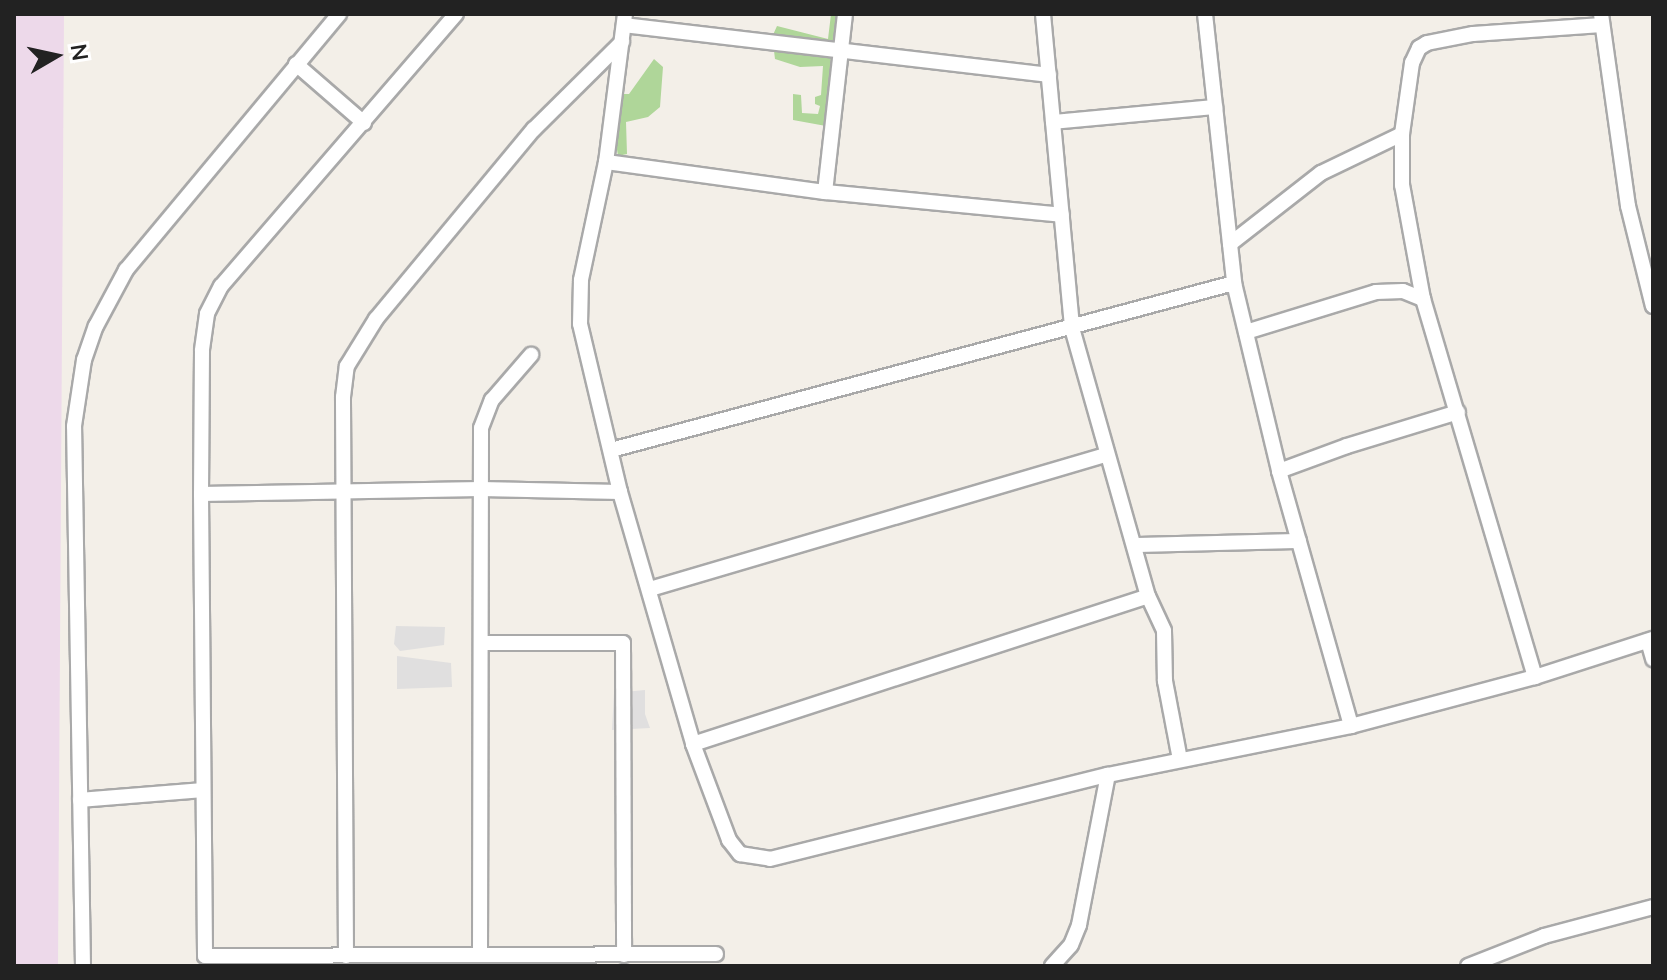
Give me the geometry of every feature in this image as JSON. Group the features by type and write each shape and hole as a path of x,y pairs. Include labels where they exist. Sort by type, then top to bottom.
{"street":[{"path":"83,966 74,426 84,360 96,326 126,270 339,14"},
{"path":"456,14 212,298 203,333 201,494 205,956 346,956 421,961 480,955 716,954"},
{"path":"825,192 845,14"},
{"path":"1043,14 1072,328 1148,596 1164,631 1165,681 1180,760"},
{"path":"1205,14 1234,283 1279,471 1351,726"},
{"path":"1049,75 841,51 625,20 606,162 581,280 580,324 620,492 693,744 729,840 740,854 770,859 1108,775 1351,726 1535,677 1650,640 1653,659"},
{"path":"1535,677 1423,299 1402,185 1402,134 1412,63 1419,48 1427,43 1473,34 1601,20 1628,206 1653,306"},
{"path":"346,956 344,381 355,349 534,129 622,42"},
{"path":"296,64 364,123"},
{"path":"1053,122 1215,107"},
{"path":"1230,244 1321,173 1402,134"},
{"path":"606,162 825,192 1062,215"},
{"path":"611,450 1234,283"},
{"path":"1246,332 1376,292 1403,291 1423,299"},
{"path":"480,955 481,428 485,412 500,388 531,355"},
{"path":"1279,471 1347,446 1458,412"},
{"path":"650,589 1106,455"},
{"path":"201,494 481,489 620,492"},
{"path":"1135,545 1299,541"},
{"path":"693,744 1148,596"},
{"path":"481,643 623,643 624,955"},
{"path":"1052,966 1071,945 1079,925 1108,775"},
{"path":"80,800 203,790"},
{"path":"1471,965 1544,936 1653,907"}],"shaded area":[{"path":"14,14 64,14 58,966 14,966"},
{"path":"396,626 445,627 444,645 400,651 394,644"},
{"path":"397,656 451,663 452,687 397,689"},
{"path":"645,690 645,714 650,728 612,730 614,693"}],"green space":[{"path":"831,14 836,14 833,43 772,37 777,26 828,39"},
{"path":"774,51 831,56 826,126 793,120 793,94 801,95 802,113 818,114 820,106 815,104 815,97 821,95 823,66 800,67 775,59"},
{"path":"654,59 663,67 660,107 648,117 626,122 627,154 618,156 614,130 619,94 629,94"}]}
